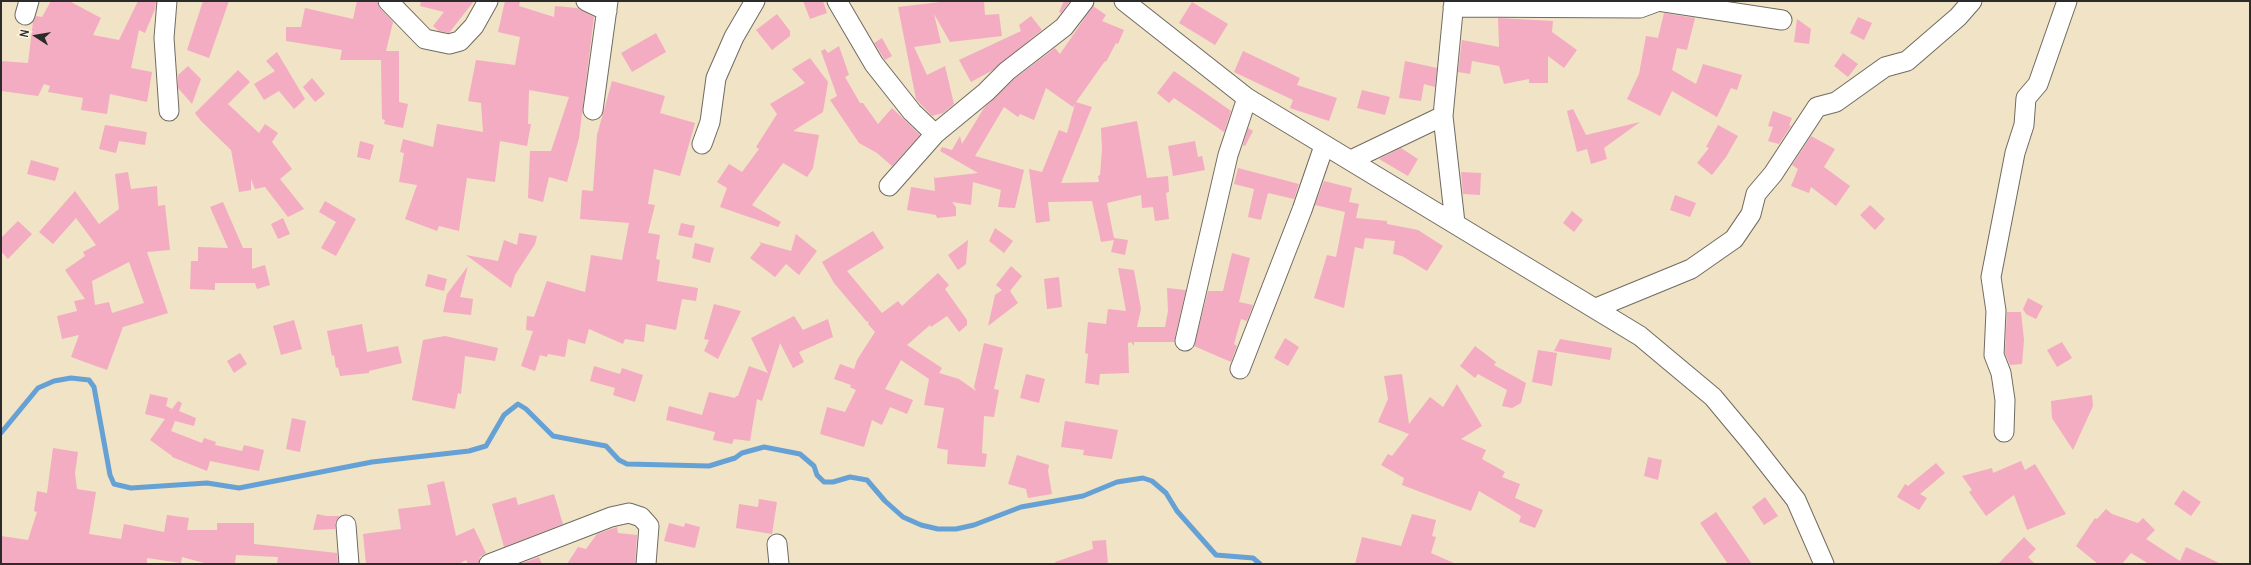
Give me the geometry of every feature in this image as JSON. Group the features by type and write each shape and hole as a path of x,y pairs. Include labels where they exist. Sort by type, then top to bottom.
{"street":[{"path":"167,1 164,38 169,111"},
{"path":"388,1 425,39 449,44 460,41 474,26 488,1"},
{"path":"586,1 608,6 593,110"},
{"path":"702,144 710,122 716,78 734,37 755,1"},
{"path":"837,1 874,64 912,112 935,134"},
{"path":"889,186 935,134 986,92 1007,71 1064,27 1084,1"},
{"path":"1124,1 1247,98 1640,336 1713,396 1796,500 1824,564"},
{"path":"1455,223 1443,116 1453,4 1640,8 1658,1 1782,20"},
{"path":"1596,308 1691,269 1734,238 1751,214 1756,194 1778,168 1817,107 1836,102 1885,67 1907,61 1958,17 1972,1"},
{"path":"2004,432 2005,400 2001,373 1994,354 1996,311 1991,277 2015,153 2024,125 2026,98 2038,84 2067,1"},
{"path":"1185,341 1228,155 1247,98"},
{"path":"1351,160 1443,116"},
{"path":"1240,370 1302,210 1324,146"},
{"path":"489,564 611,517 629,513 641,517 649,526 646,564"},
{"path":"346,525 349,564"},
{"path":"777,544 779,564"}],"building":[{"path":"51,1 69,1 101,18 93,35 119,40 138,1 156,1 155,9 145,33 139,30 131,68 152,72 147,102 110,94 107,114 81,110 83,98 48,92 50,86 44,84 38,96 1,91 1,61 28,63 33,22 36,16 42,17"},
{"path":"203,1 229,1 209,58 187,50"},
{"path":"357,1 377,1 380,8 393,22 386,51 399,51 399,102 408,104 403,128 384,124 385,120 382,119 381,60 340,60 342,50 286,41 286,27 301,27 305,8 353,19"},
{"path":"421,1 474,1 449,33 439,31 433,26 444,12 420,6"},
{"path":"505,1 520,1 519,6 554,17 555,6 577,8 594,17 579,138 567,182 549,177 543,202 528,198 530,151 551,151 569,97 529,90 528,124 531,124 527,146 500,141 495,182 467,178 459,231 439,226 437,231 405,219 417,185 399,182 404,153 400,152 403,139 433,147 437,124 483,132 481,103 468,101 476,60 515,65 520,37 498,32"},
{"path":"803,1 823,1 827,13 810,19"},
{"path":"949,1 984,1 985,15 999,14 1002,36 950,42 934,14 941,43 914,47 927,75 945,66 954,104 943,113 932,116 916,99 898,7"},
{"path":"1064,1 1070,1 1061,13 1059,12"},
{"path":"1192,2 1228,24 1215,45 1179,23"},
{"path":"1093,6 1106,15 1102,21 1124,30 1118,44 1116,43 1106,62 1105,61 1076,102 1092,107 1061,183 1099,182 1098,176 1100,175 1102,149 1101,128 1137,121 1147,178 1168,176 1169,192 1166,193 1169,219 1155,221 1153,207 1142,208 1141,195 1107,203 1114,238 1128,240 1125,255 1111,252 1114,240 1101,242 1092,201 1048,202 1050,221 1036,223 1029,169 1042,172 1059,130 1067,133 1075,104 1073,107 1046,88 1034,120 1020,114 1018,117 1004,107 975,156 1024,170 1015,208 998,207 1001,190 973,182 971,205 952,202 956,207 956,216 937,218 936,215 907,210 911,187 935,191 934,176 935,178 978,173 940,151 942,147 952,150 960,136 962,144 984,108 1014,79 1055,48 1060,54"},
{"path":"1664,13 1695,18 1687,50 1677,48 1672,70 1696,84 1703,64 1742,75 1737,90 1731,88 1717,117 1672,91 1660,116 1627,99 1639,74 1646,36 1658,38"},
{"path":"777,14 790,31 790,36 772,50 756,30"},
{"path":"1031,16 1042,30 993,70 971,82 959,60 1021,31 1019,25"},
{"path":"1858,17 1872,23 1864,40 1850,33"},
{"path":"1498,18 1553,21 1552,32 1577,50 1564,68 1548,56 1548,83 1529,83 1529,79 1504,84 1499,66 1472,61 1470,74 1458,72 1462,40 1499,47"},
{"path":"1797,19 1811,29 1809,44 1794,42"},
{"path":"656,33 666,52 632,72 621,53"},
{"path":"882,38 892,56 885,60 874,43"},
{"path":"839,46 849,75 845,77 860,103 863,103 878,124 892,108 920,135 892,166 877,153 859,143 830,100 837,96 821,51 825,49 828,53"},
{"path":"1243,51 1300,78 1297,85 1337,98 1329,121 1290,108 1293,100 1234,72"},
{"path":"277,52 305,99 294,109 279,91 264,100 254,84 275,71 266,61"},
{"path":"1843,53 1858,64 1848,77 1834,66"},
{"path":"810,58 828,82 823,112 793,131 819,135 813,168 807,177 783,163 752,205 781,222 778,227 720,207 727,188 717,182 729,164 742,172 759,149 756,147 777,114 770,104 805,83 792,69"},
{"path":"1405,61 1437,68 1435,87 1424,84 1421,101 1399,98"},
{"path":"188,66 201,79 192,104 178,88 178,75"},
{"path":"238,70 250,82 228,104 259,133 265,124 278,133 272,142 292,169 280,179 304,209 288,217 265,187 255,189 251,179 251,190 239,192 231,150 201,121 195,113"},
{"path":"1174,71 1231,111 1224,132 1174,98 1169,103 1157,93"},
{"path":"312,78 325,94 315,102 303,87"},
{"path":"612,81 665,96 660,113 695,123 680,176 654,169 648,204 655,205 648,233 660,235 656,259 660,260 657,281 698,288 696,301 682,299 676,330 646,324 644,342 625,339 623,344 589,329 585,344 568,339 565,357 548,354 547,357 540,355 535,371 521,366 533,331 526,330 527,316 534,317 547,281 585,292 591,255 622,260 629,223 580,219 582,190 593,191 597,135"},
{"path":"1362,90 1390,97 1385,115 1357,108"},
{"path":"1573,109 1586,135 1640,122 1604,148 1607,159 1591,164 1587,149 1577,152 1567,111"},
{"path":"1773,111 1792,118 1789,125 1791,126 1779,144 1768,141 1773,127 1768,126"},
{"path":"105,125 147,132 145,145 119,141 116,153 99,149"},
{"path":"1718,125 1738,136 1726,157 1712,175 1697,163 1709,148 1706,147"},
{"path":"1248,128 1253,131 1245,146 1243,145"},
{"path":"1811,136 1835,149 1824,167 1850,186 1836,206 1811,187 1809,193 1791,186 1798,169 1792,165"},
{"path":"360,141 374,145 370,160 357,157"},
{"path":"1195,141 1198,157 1202,156 1205,170 1173,176 1168,146"},
{"path":"1401,148 1418,159 1408,176 1379,159"},
{"path":"31,160 59,168 55,181 27,174"},
{"path":"1238,168 1299,184 1294,199 1268,193 1261,220 1248,217 1254,189 1234,184"},
{"path":"128,172 131,189 157,186 158,206 165,205 170,250 147,252 168,313 123,327 107,370 71,357 79,335 62,339 57,316 77,311 74,301 85,299 65,270 85,256 83,252 96,245 76,218 53,244 39,232 75,191 99,224 119,209 115,174","holes":["129,262 144,303 112,313 109,302 95,305 92,281"]},
{"path":"1461,172 1481,173 1480,195 1463,194"},
{"path":"1324,181 1352,188 1349,202 1359,204 1356,218 1387,221 1387,224 1418,230 1443,246 1427,271 1402,256 1393,254 1395,241 1365,238 1363,249 1355,247 1344,308 1314,298 1327,255 1336,257 1345,212 1315,205"},
{"path":"1675,195 1696,203 1690,217 1670,210"},
{"path":"325,201 356,219 336,256 321,248 336,222 319,212"},
{"path":"223,202 243,248 252,248 252,269 265,265 270,285 257,289 255,283 215,283 215,290 190,289 191,261 198,261 198,247 228,248 210,207"},
{"path":"1870,205 1885,219 1875,230 1860,215"},
{"path":"1572,211 1583,220 1574,232 1563,223"},
{"path":"283,218 290,234 278,239 271,224"},
{"path":"18,221 32,234 8,259 1,251 1,238"},
{"path":"681,223 695,226 692,238 678,235"},
{"path":"995,228 1013,241 1004,253 989,241"},
{"path":"873,231 884,248 847,271 882,313 898,301 902,306 938,273 949,285 945,289 967,320 967,325 959,332 947,316 931,327 930,325 907,345 942,368 939,373 959,379 976,391 974,387 984,343 1003,348 994,389 999,390 994,417 984,416 982,453 987,454 985,467 947,464 948,450 937,448 944,408 924,405 929,379 901,360 885,389 913,400 907,414 890,407 882,425 872,420 864,447 820,434 827,407 845,412 856,390 850,387 851,385 834,379 840,364 854,369 857,360 875,332 868,324 869,321 867,322 834,283 822,262"},
{"path":"519,233 537,236 535,244 515,275 511,288 466,255 498,261 504,240 517,245"},
{"path":"796,234 817,251 799,275 786,264 775,277 750,258 761,244 759,242 791,251"},
{"path":"968,240 966,264 958,270 948,255"},
{"path":"695,243 714,248 710,263 692,258"},
{"path":"1232,253 1250,258 1239,302 1253,305 1247,321 1241,319 1234,344 1237,346 1231,362 1194,346 1208,291 1223,291"},
{"path":"468,266 460,297 473,299 471,315 443,312 447,294"},
{"path":"1011,266 1022,276 1010,291 1018,303 988,326 995,295 1002,290 996,285"},
{"path":"1118,268 1134,270 1141,309 1137,327 1165,327 1168,311 1167,288 1186,290 1174,342 1134,342 1134,346 1131,342 1128,343 1129,373 1100,374 1099,385 1085,383 1088,354 1085,353 1088,322 1106,324 1108,309 1126,311"},
{"path":"428,274 447,279 444,291 425,286"},
{"path":"1059,277 1062,307 1047,309 1044,279"},
{"path":"2028,298 2043,306 2036,319 2026,314 2023,309"},
{"path":"714,304 741,311 718,359 704,351 709,340 704,339"},
{"path":"2007,312 2021,312 2024,340 2022,364 2010,365 2005,353"},
{"path":"794,316 803,330 828,319 833,337 799,352 804,362 793,368 780,343 762,401 757,399 750,441 734,439 732,444 713,440 715,432 666,420 669,406 702,415 709,392 735,398 738,396 749,366 768,373 751,338"},
{"path":"294,320 302,349 281,355 273,326"},
{"path":"362,324 367,352 398,346 402,363 369,371 369,373 340,376 338,367 336,368 334,355 332,356 327,331"},
{"path":"445,336 498,348 495,361 465,356 461,394 458,393 455,409 412,400 423,340"},
{"path":"1285,338 1299,347 1288,366 1274,358"},
{"path":"1560,339 1612,348 1610,360 1554,351"},
{"path":"2062,342 2072,358 2057,367 2047,350"},
{"path":"1475,346 1496,362 1494,365 1526,383 1521,403 1512,408 1502,406 1507,390 1478,374 1475,378 1460,366"},
{"path":"1538,350 1557,353 1552,386 1532,382"},
{"path":"240,353 247,364 234,373 227,361"},
{"path":"594,366 620,374 622,368 643,375 635,402 613,395 615,388 590,381"},
{"path":"1026,374 1045,379 1039,403 1020,398"},
{"path":"1402,374 1409,424 1430,397 1443,407 1457,384 1482,426 1461,439 1486,450 1482,459 1505,472 1502,477 1520,484 1515,498 1543,510 1535,528 1519,522 1521,516 1479,491 1471,511 1402,485 1404,478 1381,465 1388,454 1392,456 1409,434 1378,422 1388,399 1384,376"},
{"path":"150,394 168,398 166,406 172,409 178,401 182,403 179,411 196,418 194,426 175,421 171,431 202,443 204,438 216,442 215,445 242,451 244,445 264,450 259,471 210,461 207,471 172,457 150,440 165,419 145,414"},
{"path":"2092,395 2093,406 2073,450 2052,418 2051,401"},
{"path":"292,418 306,421 300,452 286,449"},
{"path":"1065,421 1118,430 1112,459 1083,455 1084,450 1061,447"},
{"path":"53,448 78,452 75,473 77,489 96,492 89,534 121,539 124,524 164,532 167,515 189,518 187,530 217,530 217,523 254,523 254,544 337,553 338,564 277,564 278,557 236,555 235,564 208,564 182,557 181,563 147,558 147,564 1,564 1,536 28,540 37,512 34,511 37,491 47,493"},
{"path":"1017,455 1049,465 1048,471 1052,494 1028,498 1026,489 1008,484"},
{"path":"1648,457 1662,460 1658,480 1644,476"},
{"path":"2021,461 2025,470 2035,464 2066,514 2027,530 2014,495 1986,516 1969,492 1972,490 1962,476 1992,468 1993,473"},
{"path":"1936,463 1945,473 1920,494 1927,498 1919,510 1897,497 1905,484 1908,486"},
{"path":"444,481 456,536 474,528 486,553 480,557 478,564 468,564 466,560 459,564 366,564 363,534 401,529 398,509 431,505 427,485"},
{"path":"2183,490 2201,502 2191,516 2174,504"},
{"path":"554,494 563,524 504,547 492,504 516,497 518,505"},
{"path":"1765,497 1778,516 1764,525 1752,507"},
{"path":"759,499 777,502 772,534 736,528 739,504 758,507"},
{"path":"2106,509 2112,514 2138,523 2143,518 2155,530 2146,539 2180,561 2186,547 2221,564 2149,564 2131,553 2122,564 2098,564 2076,546 2095,518 2097,519"},
{"path":"1716,512 1752,564 1728,564 1700,523"},
{"path":"317,514 326,516 340,516 336,521 335,529 313,530"},
{"path":"1412,514 1436,520 1432,536 1436,537 1431,553 1456,564 1355,564 1362,537 1401,546"},
{"path":"669,523 684,527 685,523 700,527 695,548 664,541"},
{"path":"617,527 618,533 637,535 635,564 567,564 578,547 586,549 597,534"},
{"path":"2024,537 2036,549 2028,557 2035,564 1998,564"},
{"path":"1106,540 1108,564 1056,564 1055,562 1093,549 1092,541"},
{"path":"539,557 542,564 520,564"}],"waterway":[{"path":"1,433 38,388 54,381 71,378 89,380 94,387 110,475 114,484 131,488 207,483 239,488 372,462 469,451 486,446 504,415 518,404 526,409 553,436 606,446 619,460 627,464 709,466 735,458 742,453 764,447 800,454 814,466 817,475 824,482 833,482 850,477 867,480 885,501 903,517 921,525 938,529 956,529 974,525 1021,507 1083,496 1117,482 1143,478 1152,481 1166,493 1177,511 1216,555 1253,558 1260,564"}]}
